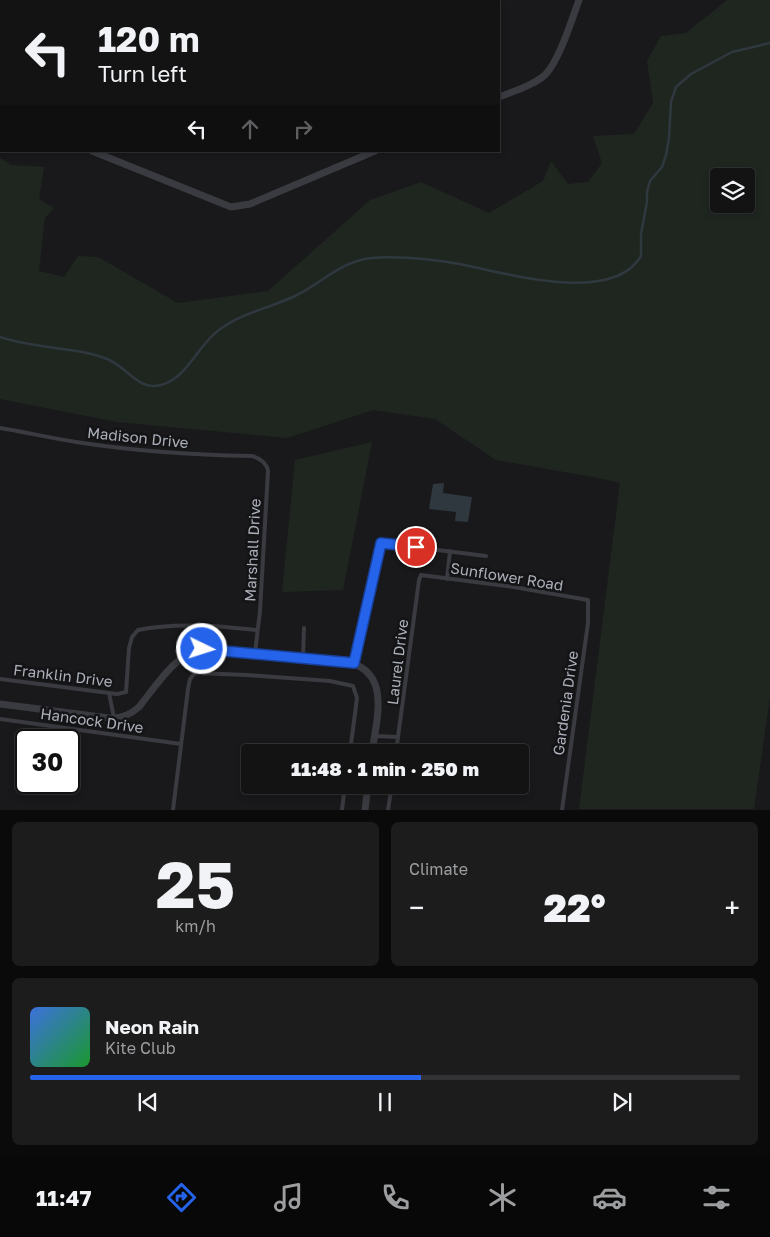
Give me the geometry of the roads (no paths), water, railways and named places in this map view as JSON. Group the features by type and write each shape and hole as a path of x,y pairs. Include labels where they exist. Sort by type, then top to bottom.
{"street":[{"path":"500,97 536,80 550,68 559,53 579,0"},
{"path":"94,152 231,207 250,204 372,152"},
{"path":"0,704 114,718 127,716 136,710 182,657 192,652 207,649 303,657 354,663 368,673 376,686 379,703 374,744"},
{"path":"365,810 367,794"}],"lane":[{"name":"Madison Drive","path":"0,428 60,440 126,448 252,456 259,458 268,468 268,471"},
{"name":"Marshall Drive","path":"257,630 260,611 268,471"},
{"path":"354,663 381,543 486,556"},
{"path":"448,578 450,551"},
{"name":"Sunflower Road","path":"421,575 514,587 588,600"},
{"name":"Laurel Drive","path":"397,744 418,585 421,575"},
{"name":"Gardenia Drive","path":"562,810 588,623 588,600"},
{"name":"Franklin Drive","path":"0,679 117,694 126,692 129,648 132,636 138,630 208,626 257,630"},
{"path":"303,657 304,628"},
{"path":"255,653 257,630"},
{"path":"204,673 207,649"},
{"path":"173,810 188,689 190,679 195,673 247,675 353,686 357,698 351,744"},
{"path":"109,693 114,718"},
{"name":"Hancock Drive","path":"0,720 181,744"},
{"path":"375,736 398,737"},
{"path":"342,810 345,794"},
{"path":"388,810 391,794"}],"waterway":[{"path":"0,337 27,344 67,349 107,359 142,383 155,386 175,379 211,337 228,324 295,296 341,268 361,260 393,257 427,259 556,282 582,283 607,279 627,271 641,256 641,234 647,192 650,181 662,167 666,155 671,102 676,87 691,74 732,52 770,43"}]}
